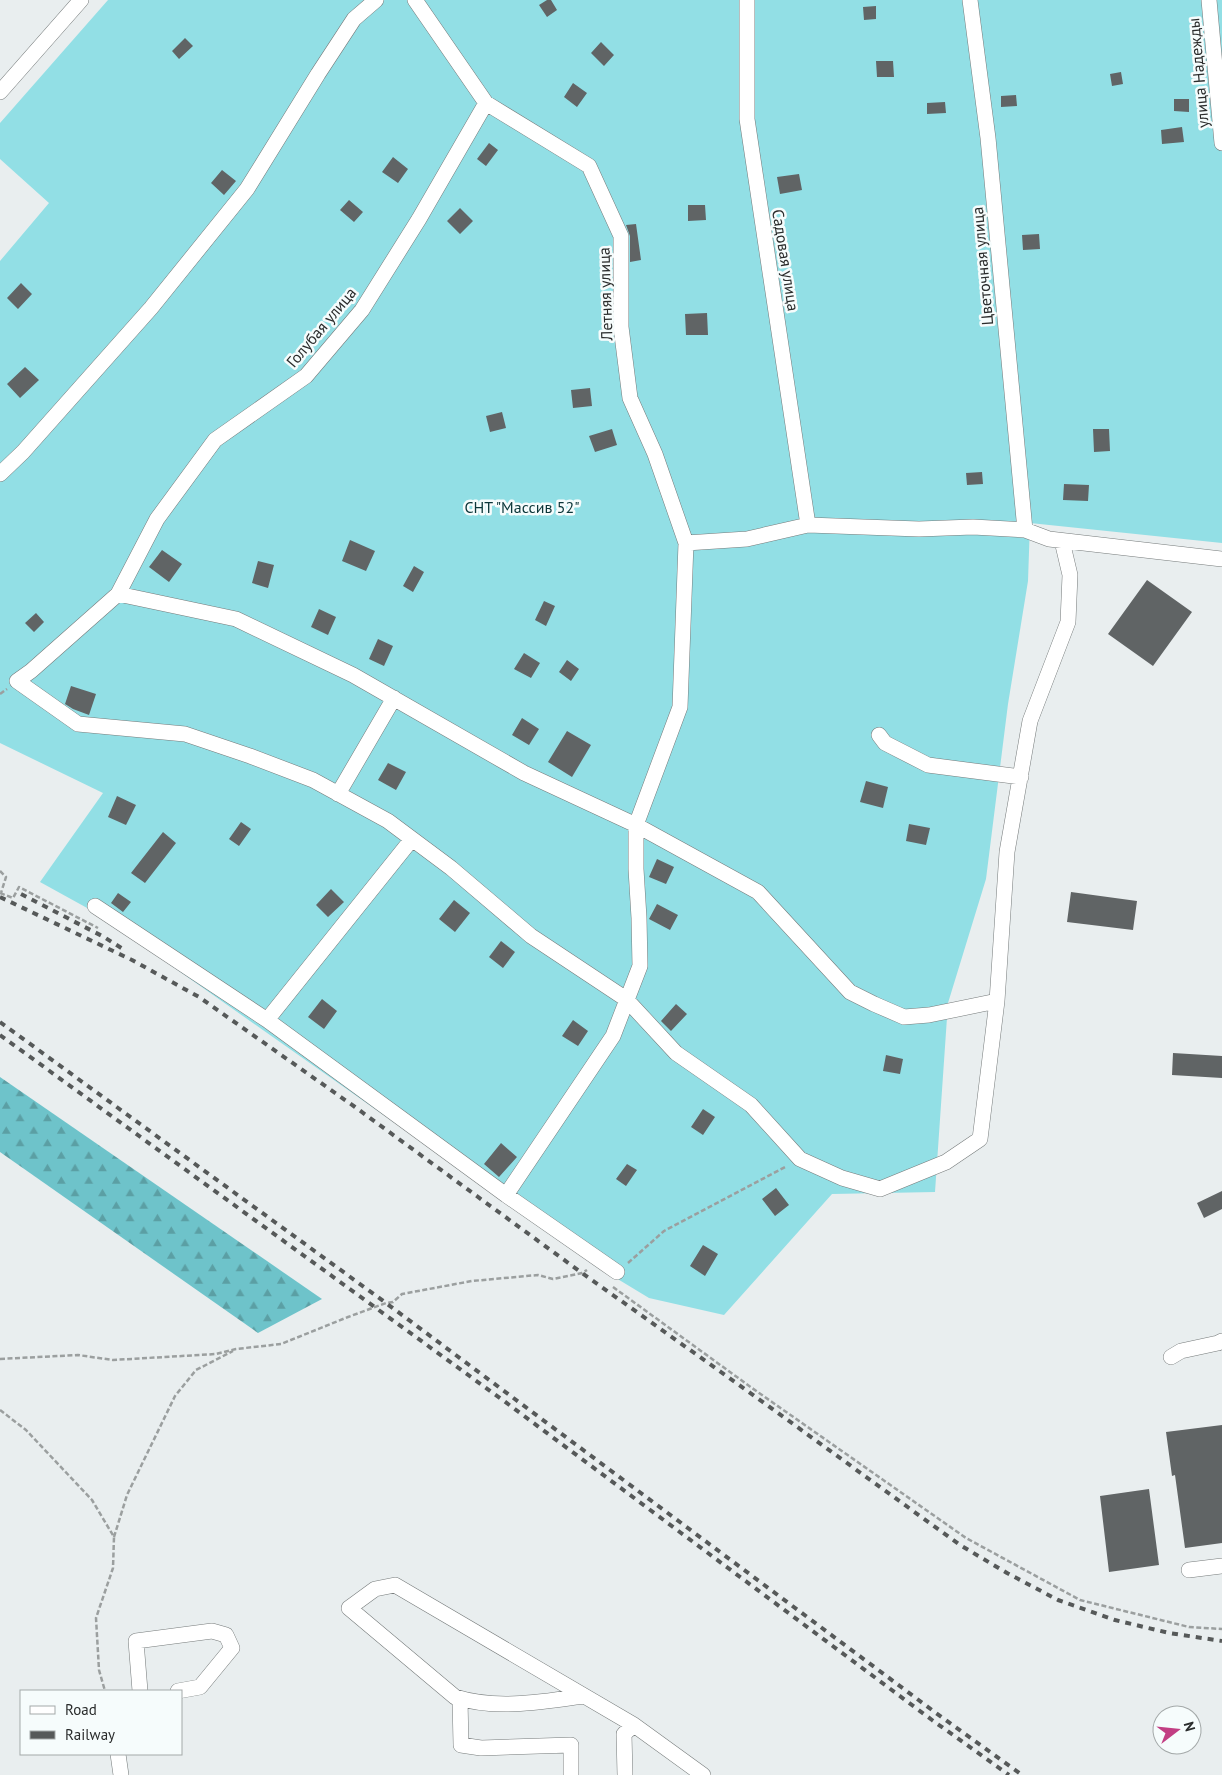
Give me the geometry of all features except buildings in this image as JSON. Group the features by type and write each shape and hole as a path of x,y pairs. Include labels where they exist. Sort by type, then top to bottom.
{"lane":[{"path":"0,92 81,0"},
{"path":"0,474 30,445 151,308 246,189 354,19 376,0"},
{"name":"Летняя улица","path":"415,0 486,103 589,166 621,236 621,327 630,398 655,454 686,543"},
{"name":"Садовая улица","path":"747,0 747,119 808,525"},
{"name":"Цветочная улица","path":"970,0 988,138 1025,530"},
{"name":"улица Надежды","path":"1209,0 1222,143"},
{"name":"Голубая улица","path":"118,594 157,519 215,440 306,376 362,310 419,219 486,103"},
{"path":"506,1195 613,1036 640,966 636,825 680,707 686,543 747,539 808,525 918,530 973,528 1025,530 1048,539 1222,559"},
{"path":"997,1001 930,1016 904,1017 850,992 758,892 636,825 524,773 353,675 236,619 118,594 31,671 17,681 78,724 185,734 312,780 388,821 451,868 531,936 626,999 676,1053 751,1105 800,1159 842,1178 880,1189 946,1162 980,1139 997,1001 1007,852 1030,722 1068,622 1070,574 1062,541"},
{"path":"338,794 394,698"},
{"path":"879,735 886,743 928,765 1021,776"},
{"path":"267,1020 412,840"},
{"path":"95,906 267,1020 506,1195 617,1272"},
{"path":"1171,1357 1181,1351 1222,1341"},
{"path":"1189,1570 1222,1566"},
{"path":"584,1696 525,1704 470,1702 454,1697 349,1608 376,1589 395,1585 634,1725 703,1775"},
{"path":"140,1690 136,1641 212,1631 226,1636 232,1648 200,1687 182,1690"},
{"path":"460,1699 461,1745 481,1748 571,1745 571,1775"},
{"path":"627,1774 624,1734 634,1725"},
{"path":"118,1755 122,1775"}],"path":[{"path":"0,870 6,877 1,893"},
{"path":"617,1272 664,1231 800,1159"},
{"path":"0,1359 78,1355 113,1360 216,1354 236,1349 281,1344 348,1317 393,1302 402,1294 472,1281 538,1275 554,1279 582,1273 588,1269"},
{"path":"105,1690 99,1670 96,1618 114,1568 114,1537 127,1495 176,1396 196,1370 236,1349"},
{"path":"0,1410 26,1430 92,1500 114,1537"}],"green space":[{"name":"СНТ \"Массив 52\"","path":"108,0 1222,0 1222,543 1030,523 1028,581 1008,704 986,879 948,1003 935,1192 832,1194 724,1315 649,1298 611,1275 98,914 40,882 103,793 0,743 0,261 49,203 0,159 0,123"},
{"path":"0,1077 322,1299 258,1333 0,1152"}],"railway":[{"path":"21,894 104,937 126,951"},
{"path":"0,897 132,960 199,997 355,1107 960,1545 1058,1600 1115,1620 1169,1633 1222,1641"},
{"path":"0,1022 386,1303 1022,1775"},
{"path":"0,1035 504,1401 932,1720 1009,1775"}]}
